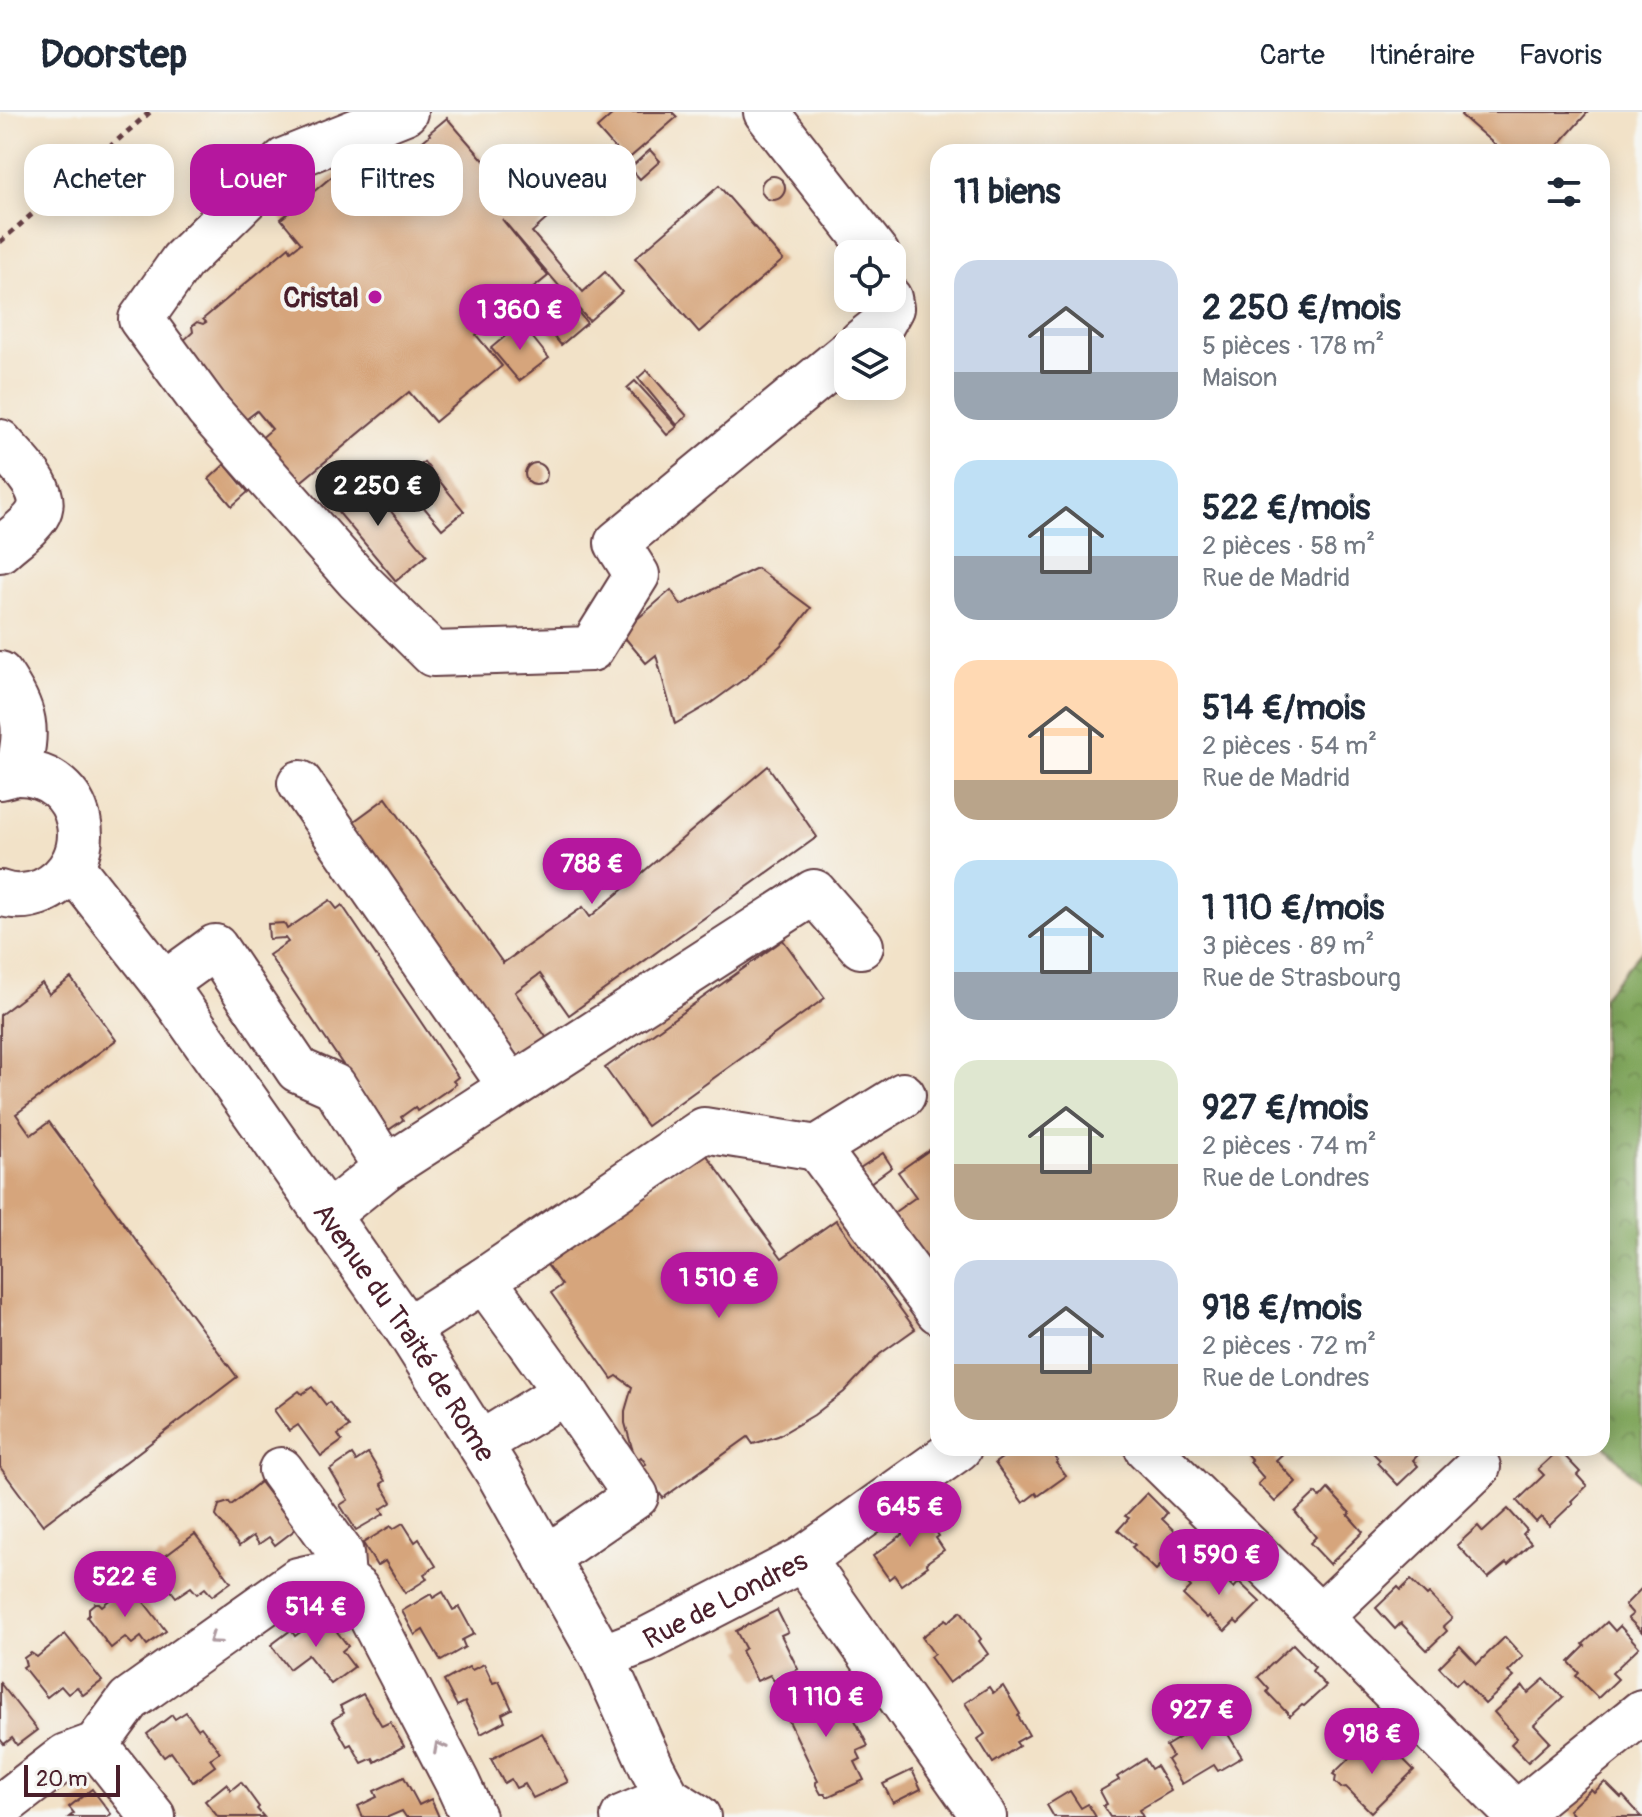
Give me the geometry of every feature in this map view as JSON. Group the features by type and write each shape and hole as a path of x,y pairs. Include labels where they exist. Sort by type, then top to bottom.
{"street":[{"path":"405,112 285,160 182,261 141,319 208,410 357,579 433,654 591,649 637,575 617,543 834,365"},
{"path":"766,112 866,240"},
{"path":"0,442 38,488 42,503 36,517 0,550"},
{"path":"0,674 22,713 25,731 24,747 9,775 43,778 65,793 78,816 81,842 72,867 56,885 34,895 10,896 0,893"},
{"path":"300,783 511,1087"},
{"name":"Avenue du Traité de Rome","path":"72,867 164,984 407,1329 500,1476 602,1657 652,1768 683,1807"},
{"path":"326,1216 386,1168 814,892 861,946"},
{"path":"164,984 215,947 298,1070 334,1086 386,1168"},
{"path":"407,1329 704,1130 817,1148 903,1095"},
{"path":"817,1148 930,1300"},
{"path":"484,1280 636,1496 546,1558"},
{"path":"480,1444 565,1392"},
{"name":"Rue de Londres","path":"602,1657 646,1640 803,1559 948,1456"},
{"path":"1155,1456 1517,1816 1642,1712"},
{"path":"1320,1617 1478,1467"},
{"path":"281,1470 341,1553 343,1578"},
{"path":"803,1559 984,1817"},
{"path":"0,1807 66,1756 96,1745 129,1700 298,1580 320,1574 343,1578 357,1590 473,1817"},
{"path":"96,1745 153,1817"},
{"path":"623,1817 683,1807"}],"path":[{"path":"0,242 150,112"}],"green space":[{"path":"1642,950 1642,1486 1610,1451 1610,988"}],"building":[{"path":"615,112 672,112 677,117 636,152 636,144 611,144 597,128"},
{"path":"1463,112 1588,112 1559,144 1494,144 1461,115"},
{"name":"Cristal","path":"447,118 479,155 479,216 550,216 532,232 583,292 605,272 622,292 589,321 502,219 548,276 476,335 502,366 435,422 409,392 297,485 259,440 272,429 257,411 244,421 180,344 193,332 192,326 197,322 206,322 203,319 289,247 291,251 301,243 281,219 285,216 315,216 315,191 331,177 331,216 463,216 463,144 419,144"},
{"path":"650,150 660,161 640,179 636,175 636,163"},
{"path":"773,176 781,180 785,188 781,196 773,200 765,196 761,188 765,180"},
{"path":"719,186 783,260 699,332 635,258"},
{"path":"570,302 587,323 561,345 544,324"},
{"path":"521,323 549,358 519,381 491,348"},
{"path":"647,370 687,416 677,425 638,378"},
{"path":"635,381 677,427 667,435 627,388"},
{"path":"424,462 464,511 442,529 402,481"},
{"path":"536,463 544,466 547,474 544,482 536,485 528,482 525,474 528,466"},
{"path":"225,464 248,492 232,506 209,479"},
{"path":"362,476 427,555 396,581 329,501"},
{"path":"757,568 811,608 781,645 748,676 675,724 656,655 646,663 621,633 671,590 681,605"},
{"path":"768,766 817,837 569,1015 540,974 515,992 548,1040 516,1062 349,825 386,798 503,963 583,907 590,917"},
{"path":"330,900 337,909 342,905 458,1077 453,1081 456,1084 417,1111 415,1107 401,1117 403,1120 387,1130 269,955 288,942 285,938 269,939 268,924 284,923 287,929"},
{"path":"783,940 825,998 647,1126 605,1068"},
{"path":"71,978 116,1040 16,1114 31,1135 49,1122 237,1377 43,1525 0,1467 0,1015 42,983 49,994"},
{"path":"703,1150 782,1258 836,1220 915,1329 880,1354 844,1392 814,1415 778,1436 753,1444 748,1437 663,1498 641,1467 646,1464 641,1457 637,1460 625,1423 632,1387 617,1376 612,1379 551,1293 562,1285 545,1262"},
{"path":"930,1150 930,1267 892,1214 916,1197 898,1172"},
{"path":"883,1153 892,1167 870,1183 860,1168"},
{"path":"312,1387 349,1427 338,1435 342,1441 321,1456 298,1425 289,1431 274,1410 299,1391 302,1394"},
{"path":"368,1453 385,1481 381,1484 392,1502 381,1509 384,1514 356,1530 340,1505 348,1500 330,1470 352,1455 356,1461"},
{"path":"1005,1456 1055,1456 1066,1476 1023,1503 995,1463"},
{"path":"1248,1456 1280,1456 1276,1460 1296,1482 1275,1502 1258,1484 1264,1478 1250,1462 1252,1460"},
{"path":"1376,1456 1417,1456 1413,1460 1418,1466 1398,1485 1377,1463 1380,1460"},
{"path":"1552,1456 1565,1456 1580,1472 1577,1475 1587,1486 1549,1526 1541,1517 1536,1522 1517,1501 1544,1475 1538,1469"},
{"path":"260,1482 296,1529 275,1545 269,1537 259,1544 253,1536 239,1546 216,1516 219,1505 229,1502 231,1505"},
{"path":"1328,1489 1363,1532 1330,1564 1310,1543 1316,1537 1295,1512 1315,1493 1320,1498"},
{"path":"1147,1493 1167,1513 1162,1519 1189,1545 1169,1565 1165,1561 1156,1570 1118,1530 1129,1518 1125,1516"},
{"path":"1508,1509 1527,1530 1523,1534 1531,1543 1508,1565 1506,1563 1488,1578 1457,1545 1478,1526 1483,1532"},
{"path":"921,1510 939,1536 936,1538 944,1550 901,1585 894,1575 889,1579 873,1556 903,1534 898,1527"},
{"path":"403,1523 415,1542 419,1539 436,1566 424,1574 427,1579 405,1593 385,1561 377,1566 363,1543 391,1526 393,1529"},
{"path":"195,1534 231,1582 212,1596 205,1588 197,1594 191,1587 176,1597 152,1566 155,1565 153,1561 159,1554 164,1557"},
{"path":"1207,1561 1234,1588 1239,1582 1260,1602 1238,1624 1235,1621 1225,1631 1183,1595 1191,1587 1186,1582"},
{"path":"1411,1580 1452,1618 1443,1626 1447,1631 1427,1650 1401,1623 1395,1629 1376,1608 1398,1587 1401,1590"},
{"path":"130,1584 166,1631 147,1645 141,1637 132,1644 125,1637 111,1648 87,1617 89,1608 95,1603 102,1606"},
{"path":"1642,1588 1642,1632 1628,1618 1633,1614 1625,1605"},
{"path":"443,1592 453,1610 459,1607 474,1634 462,1640 465,1647 441,1661 423,1630 415,1635 402,1611 431,1594 433,1598"},
{"path":"777,1610 788,1632 781,1635 798,1669 774,1681 770,1675 757,1681 741,1651 745,1648 736,1631"},
{"path":"961,1611 988,1654 949,1683 930,1657 934,1654 922,1637"},
{"path":"324,1615 348,1646 342,1651 354,1667 331,1684 308,1655 289,1669 271,1645 291,1630 295,1636"},
{"path":"1607,1622 1615,1631 1620,1626 1639,1647 1612,1673 1618,1679 1598,1698 1576,1676 1579,1673 1569,1662"},
{"path":"65,1634 102,1681 83,1695 77,1687 68,1694 61,1686 47,1697 23,1667 26,1665 24,1658 31,1653 37,1657"},
{"path":"1505,1637 1523,1657 1508,1672 1514,1677 1485,1704 1462,1679 1456,1685 1439,1667 1460,1646 1477,1664"},
{"path":"1293,1644 1315,1667 1312,1671 1326,1686 1290,1716 1267,1692 1269,1689 1258,1677"},
{"path":"484,1664 493,1683 499,1681 512,1709 502,1714 505,1721 481,1734 465,1702 457,1706 444,1681 469,1667 472,1670"},
{"path":"1544,1679 1563,1698 1534,1725 1550,1742 1528,1762 1511,1744 1517,1738 1494,1712 1523,1686 1528,1693"},
{"path":"0,1683 37,1730 17,1745 12,1738 4,1744 0,1739"},
{"path":"817,1684 825,1702 831,1699 835,1706 846,1702 868,1746 857,1751 861,1759 855,1762 864,1780 827,1797 816,1785 818,1781 788,1719 782,1719 779,1711 780,1703"},
{"path":"1003,1686 1029,1735 1016,1742 1019,1746 993,1763 978,1739 985,1734 965,1703 989,1687 993,1693"},
{"path":"363,1694 382,1726 390,1722 404,1746 375,1762 373,1758 362,1763 351,1744 347,1746 332,1720 344,1713 340,1706"},
{"path":"186,1712 220,1752 210,1759 215,1766 193,1782 171,1752 164,1757 147,1734 172,1715 175,1719"},
{"path":"1214,1720 1222,1733 1226,1731 1242,1757 1218,1771 1214,1765 1182,1784 1167,1760 1172,1756 1166,1746"},
{"path":"542,1733 568,1782 533,1798 525,1784 516,1788 511,1779 504,1783 491,1759"},
{"path":"1363,1745 1377,1760 1383,1754 1388,1759 1396,1752 1414,1770 1371,1812 1346,1787 1341,1788 1335,1782 1336,1776 1333,1774"},
{"path":"1145,1759 1151,1769 1156,1766 1171,1791 1139,1810 1143,1817 1110,1817 1103,1806 1107,1804 1100,1791"},
{"path":"912,1770 921,1789 893,1803 883,1784"},
{"path":"404,1777 419,1805 431,1799 439,1817 406,1817 402,1811 388,1817 363,1817 358,1806 377,1797 374,1791"},
{"path":"241,1782 264,1817 218,1817 205,1801 226,1784 231,1790"},
{"path":"1605,1782 1642,1817 1575,1817 1569,1810 1591,1789 1594,1792"},
{"path":"92,1789 111,1814 108,1817 69,1817 74,1813 69,1807"},
{"path":"1070,1791 1081,1808 1088,1804 1096,1817 1054,1817 1047,1805"}],"place":[{"name":"Cristal","path":"375,297"}]}
